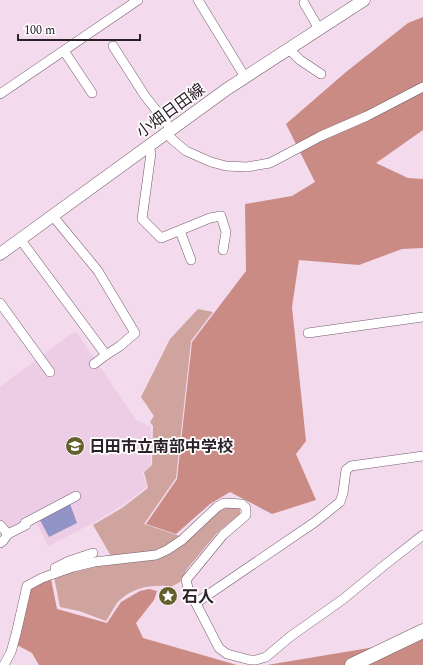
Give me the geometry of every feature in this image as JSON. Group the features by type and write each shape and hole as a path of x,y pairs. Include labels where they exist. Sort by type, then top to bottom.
{"highway":[{"path":"352,665 423,631"}],"main road":[{"name":"小畑日田線","path":"0,254 148,145 360,1"}],"street":[{"path":"0,94 138,0"},
{"path":"198,0 246,77"},
{"path":"304,3 319,29"},
{"path":"113,46 174,141 186,151 211,162 226,166 246,167 270,163 321,136 367,116 423,87"},
{"path":"289,49 300,60 320,74"},
{"path":"64,51 92,94"},
{"path":"148,145 151,153 142,218 161,238 210,218 221,216 226,232 223,250"},
{"path":"52,215 98,271 135,332 120,346 94,364"},
{"path":"180,231 191,260"},
{"path":"20,239 106,355"},
{"path":"0,303 50,372"},
{"path":"308,332 423,317"},
{"path":"196,603 315,522 340,502 343,493 346,470 351,466 423,456"},
{"path":"0,543 8,534 26,525 25,523 76,496"},
{"path":"4,665 11,652 27,586 42,578 94,562 156,555 182,540 217,507 224,503 242,504 246,508 246,515 223,535 186,580 188,588 219,648 227,654 250,660 266,657 291,636 342,600 423,535"},
{"path":"0,525 8,534"},
{"path":"42,578 46,573 69,561 93,553"}],"shaded area":[{"path":"423,17 423,130 376,163 408,178 423,179 423,248 402,249 359,265 299,260 292,307 306,441 296,454 316,500 272,514 230,492 210,504 176,534 146,524 177,479 192,342 246,271 245,204 292,196 315,182 286,124 346,72 408,23"},
{"path":"198,309 213,312 191,341 176,478 144,524 180,536 166,547 154,552 111,556 93,525 122,508 148,488 144,472 152,465 153,426 150,422 154,416 141,397 170,339"},
{"name":"日田市立南部中学校","path":"73,332 77,333 136,420 151,427 151,465 142,472 147,487 120,507 48,546 33,516 9,529 0,521 0,387"},
{"path":"236,506 240,509 240,514 217,533 187,569 180,582 167,589 166,586 154,586 131,592 119,601 106,621 79,611 60,607 54,577 95,565 156,557 214,511"},
{"path":"51,579 57,609 107,623 121,602 140,591 149,589 157,591 154,600 136,623 143,638 237,665 39,665 32,653 17,645 28,589 38,582"},
{"path":"423,639 423,665 267,665"}],"water":[{"path":"70,504 77,523 49,537 40,520"}],"place":[{"name":"日田市立南部中学校","path":"75,446"},
{"name":"石人","path":"168,596"}]}
